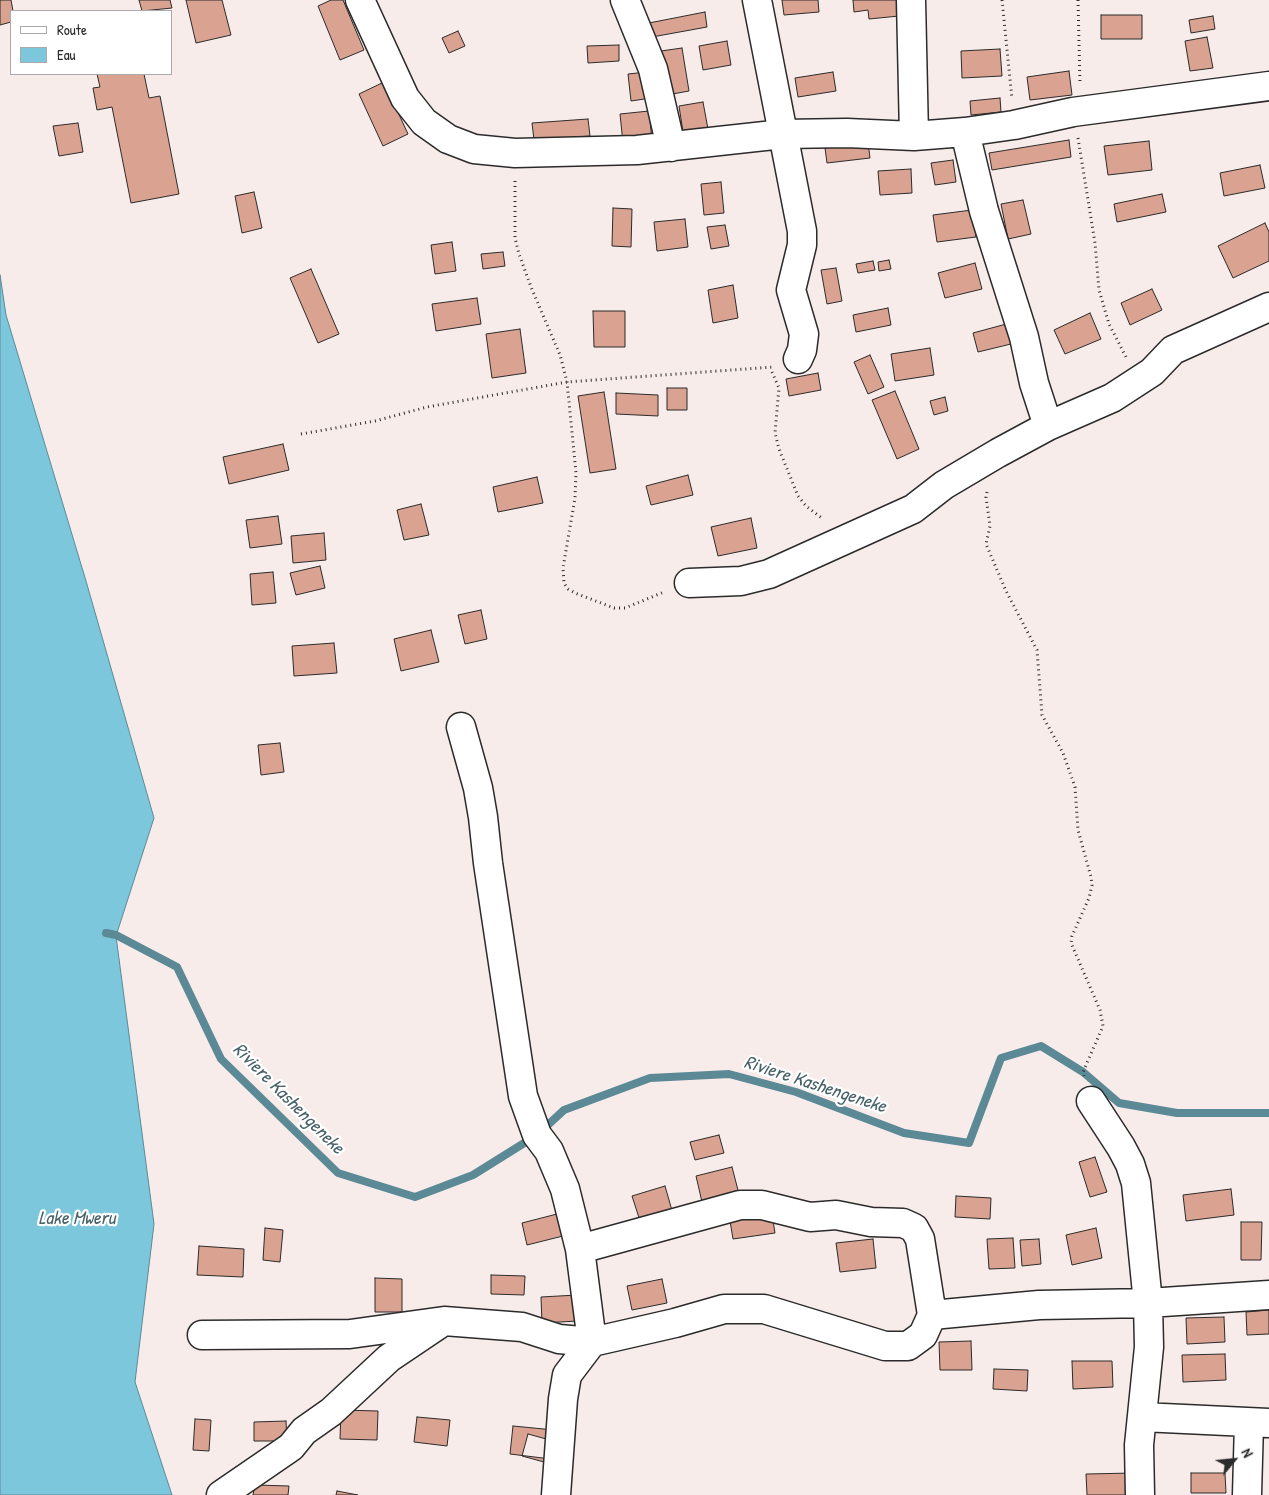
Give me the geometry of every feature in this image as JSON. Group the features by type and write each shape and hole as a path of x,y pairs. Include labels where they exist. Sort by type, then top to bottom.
{"street":[{"path":"360,0 405,98 424,122 448,139 474,150 515,153 637,150 783,134 847,133 914,136 965,132 1073,112 1269,86"},
{"path":"625,0 653,69 671,146"},
{"path":"757,0 802,231 802,245 791,290 804,334 802,350 798,359"},
{"path":"911,0 914,136"},
{"path":"965,132 984,211 1024,337 1034,383 1048,426"},
{"path":"689,582 741,581 769,574 913,509 944,485 998,453 1048,426 1112,398 1152,372 1173,350 1269,306"},
{"path":"461,727 478,788 483,817 488,863 523,1096 537,1135 549,1151 565,1189 580,1249 592,1342 567,1375 563,1399 556,1495"},
{"path":"1091,1101 1121,1146 1130,1164 1136,1183 1148,1303 1148,1347 1139,1444 1140,1495"},
{"path":"202,1335 350,1334 444,1321 522,1327 559,1339 592,1342 675,1323 724,1309 764,1309 885,1346 908,1346 922,1335 932,1315 920,1239 914,1228 903,1223 871,1222 836,1215 804,1216 762,1205 740,1205 580,1249"},
{"path":"932,1315 1039,1305 1148,1303 1269,1296"},
{"path":"221,1495 291,1447 304,1431 331,1412 389,1358 444,1321"},
{"path":"1142,1417 1259,1423 1247,1495"}],"path":[{"path":"1002,0 1014,124"},
{"path":"1078,0 1080,90 1073,112 1095,242 1099,290 1110,324 1138,382"},
{"path":"515,153 515,238 531,287 560,354 567,382 576,473 575,498 564,568 564,583 568,589 575,593 605,606 625,608 689,582"},
{"path":"301,434 375,421 427,407 567,382 770,368 788,364 798,359"},
{"path":"770,368 779,388 775,433 791,482 806,506 817,517 854,535"},
{"path":"998,453 986,497 990,526 986,544 1006,591 1037,650 1042,714 1064,753 1075,787 1078,801 1078,830 1092,885 1089,898 1072,936 1071,943 1102,1016 1103,1026 1083,1072 1091,1101"}],"water":[{"name":"Lake Mweru","path":"0,275 6,315 86,581 154,818 116,936 154,1224 135,1382 172,1495 0,1495"}],"building":[{"path":"0,0 11,0 13,10 10,10 10,22 0,25"},
{"path":"139,0 170,0 172,8 152,10 142,10"},
{"path":"186,0 222,0 231,35 196,43"},
{"path":"331,0 343,0 364,50 340,60 318,6"},
{"path":"782,0 818,0 819,12 784,15"},
{"path":"853,0 897,0 899,16 869,19 868,10 854,12"},
{"path":"705,12 707,27 652,37 649,23"},
{"path":"1101,15 1142,15 1142,39 1101,39"},
{"path":"1213,16 1215,29 1191,33 1189,20"},
{"path":"458,31 465,46 449,53 442,38"},
{"path":"1207,37 1213,68 1190,71 1185,41"},
{"path":"727,41 731,65 703,70 699,46"},
{"path":"619,45 619,61 588,63 587,46"},
{"path":"682,48 689,91 667,95 661,51"},
{"path":"1000,49 1002,76 962,78 961,51"},
{"path":"1069,71 1072,95 1030,100 1027,77"},
{"path":"647,72 651,98 631,101 628,74"},
{"path":"833,72 836,91 798,97 795,78"},
{"path":"97,75 144,75 149,98 160,96 179,194 131,203 112,107 97,110 93,88 100,87"},
{"path":"384,82 408,134 383,146 359,94"},
{"path":"1000,98 1001,112 971,115 970,101"},
{"path":"703,102 708,129 683,132 679,106"},
{"path":"649,111 652,140 623,143 620,114"},
{"path":"588,119 590,136 534,140 532,123"},
{"path":"78,123 83,152 59,156 53,126"},
{"path":"1069,140 1071,157 992,170 989,153"},
{"path":"1149,141 1152,170 1108,175 1104,146"},
{"path":"868,142 870,158 827,163 825,148"},
{"path":"953,160 956,182 935,185 931,163"},
{"path":"1260,165 1265,188 1224,196 1220,173"},
{"path":"911,169 912,193 880,195 878,171"},
{"path":"721,182 724,213 704,215 701,184"},
{"path":"254,192 262,228 242,233 235,196"},
{"path":"1162,194 1166,212 1117,222 1114,204"},
{"path":"1023,200 1031,234 1008,239 1001,204"},
{"path":"613,208 632,209 631,247 612,246"},
{"path":"972,210 976,237 937,242 933,215"},
{"path":"685,219 688,247 657,251 654,222"},
{"path":"1265,223 1269,232 1269,261 1233,278 1218,246"},
{"path":"725,225 729,246 711,249 707,227"},
{"path":"452,242 456,271 435,274 431,245"},
{"path":"503,252 505,266 483,269 481,254"},
{"path":"889,260 891,269 879,271 878,262"},
{"path":"873,261 875,270 858,273 856,264"},
{"path":"975,263 982,289 945,298 938,273"},
{"path":"836,268 842,301 827,304 821,270"},
{"path":"311,269 339,334 318,343 290,278"},
{"path":"733,285 738,318 713,323 708,290"},
{"path":"1152,289 1162,310 1130,325 1121,303"},
{"path":"477,298 481,324 436,331 432,304"},
{"path":"888,308 891,325 856,332 853,315"},
{"path":"593,311 625,311 625,347 594,347"},
{"path":"1090,313 1101,339 1065,354 1054,330"},
{"path":"1010,323 1015,343 978,352 973,333"},
{"path":"520,329 526,373 492,378 486,334"},
{"path":"930,348 934,375 895,381 891,354"},
{"path":"870,355 884,387 868,394 854,362"},
{"path":"818,373 821,390 789,396 786,379"},
{"path":"667,388 687,388 687,410 667,410"},
{"path":"895,391 919,449 897,459 872,400"},
{"path":"604,392 616,469 590,473 578,396"},
{"path":"616,393 658,395 658,416 616,414"},
{"path":"945,397 948,411 934,415 930,401"},
{"path":"283,444 289,470 229,484 223,457"},
{"path":"688,475 693,495 651,505 646,486"},
{"path":"537,477 543,503 498,512 493,487"},
{"path":"421,504 429,535 404,540 397,510"},
{"path":"278,516 282,544 250,548 246,520"},
{"path":"751,518 757,548 718,556 711,527"},
{"path":"324,533 326,560 293,563 291,536"},
{"path":"320,566 325,588 296,595 290,573"},
{"path":"273,572 276,603 252,605 250,574"},
{"path":"481,610 487,639 465,644 458,615"},
{"path":"431,630 439,662 401,671 394,639"},
{"path":"334,643 337,673 294,676 292,646"},
{"path":"280,743 284,772 261,775 258,745"},
{"path":"719,1135 724,1153 695,1160 690,1142"},
{"path":"1095,1157 1107,1192 1090,1197 1079,1162"},
{"path":"732,1167 739,1194 702,1202 696,1176"},
{"path":"665,1186 673,1214 641,1224 632,1196"},
{"path":"1231,1189 1234,1215 1186,1221 1183,1195"},
{"path":"956,1196 991,1198 990,1219 955,1217"},
{"path":"557,1214 563,1236 527,1245 522,1223"},
{"path":"772,1214 775,1233 733,1239 730,1221"},
{"path":"1241,1222 1262,1222 1261,1260 1241,1260"},
{"path":"265,1228 283,1230 280,1262 263,1260"},
{"path":"1096,1228 1102,1258 1072,1265 1066,1235"},
{"path":"1013,1238 1015,1268 989,1269 987,1239"},
{"path":"873,1239 876,1268 840,1272 836,1243"},
{"path":"1039,1239 1041,1264 1022,1266 1020,1240"},
{"path":"199,1246 244,1249 243,1277 197,1275"},
{"path":"491,1275 525,1276 524,1295 491,1294"},
{"path":"375,1278 402,1279 402,1312 375,1312"},
{"path":"662,1279 667,1303 632,1310 627,1286"},
{"path":"577,1295 578,1321 542,1323 541,1297"},
{"path":"1269,1310 1269,1334 1247,1335 1246,1312"},
{"path":"1224,1317 1225,1342 1187,1344 1186,1318"},
{"path":"971,1341 972,1370 940,1370 939,1342"},
{"path":"1225,1354 1226,1380 1183,1382 1182,1355"},
{"path":"1072,1361 1112,1361 1113,1387 1073,1389"},
{"path":"994,1369 1028,1370 1027,1391 993,1389"},
{"path":"341,1410 378,1411 377,1440 340,1439"},
{"path":"417,1417 450,1420 447,1446 414,1442"},
{"path":"195,1419 211,1420 209,1451 193,1450"},
{"path":"286,1421 287,1441 254,1441 254,1422"},
{"path":"513,1426 554,1430 551,1459 510,1454"},
{"path":"528,1434 550,1440 544,1462 522,1456"},
{"path":"1133,1473 1134,1495 1087,1495 1086,1474"},
{"path":"1191,1473 1225,1473 1226,1493 1191,1493"},
{"path":"255,1485 289,1486 288,1495 253,1495"},
{"path":"337,1491 358,1495 336,1495"}],"waterway":[{"name":"Riviere Kashengeneke","path":"106,933 116,935 177,967 221,1059 338,1173 415,1197 473,1175 537,1135 564,1110 650,1078 729,1074 796,1092 904,1133 969,1143 1001,1058 1041,1046 1083,1072 1119,1103 1177,1113 1269,1113"}]}
